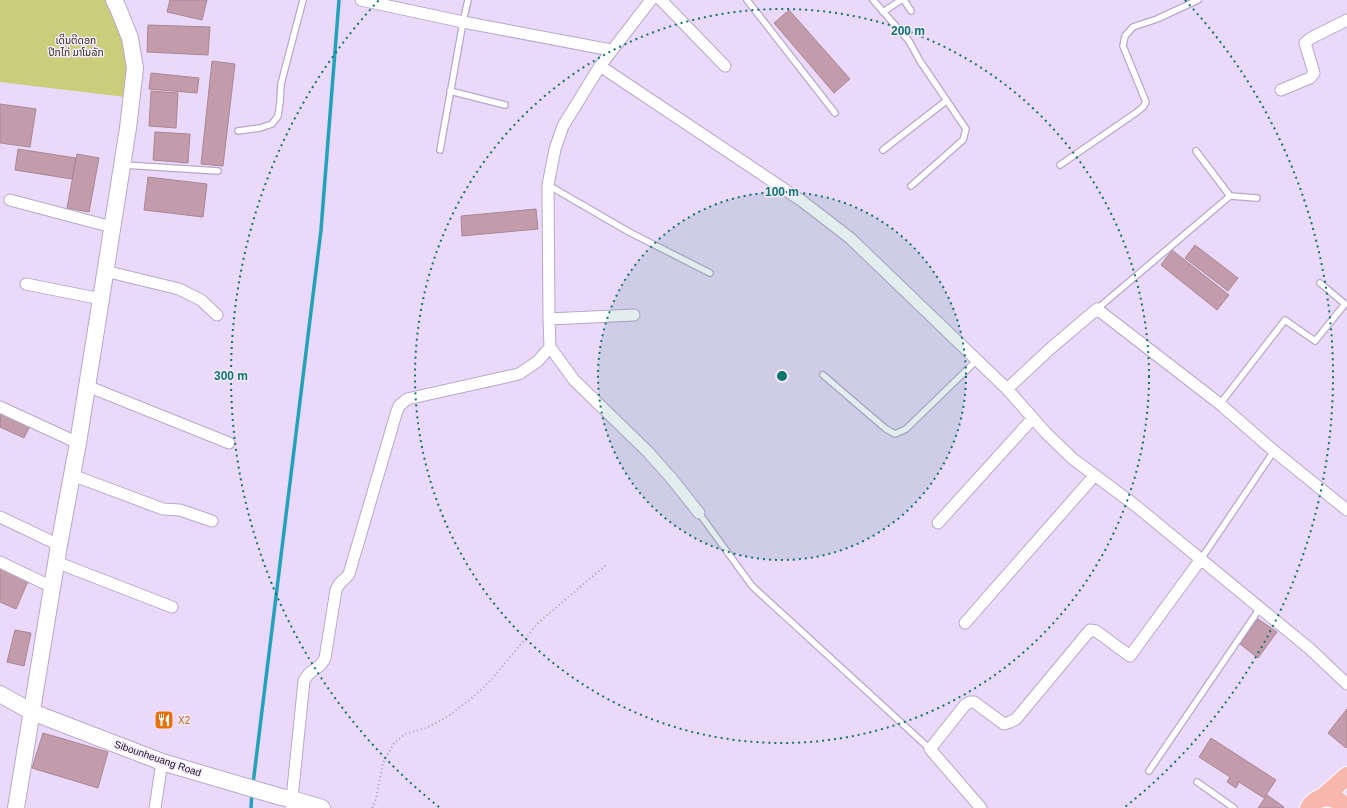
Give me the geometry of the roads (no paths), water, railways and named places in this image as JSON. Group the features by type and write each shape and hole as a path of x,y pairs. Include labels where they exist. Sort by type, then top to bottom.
{"main road":[{"path":"1316,803 1347,776"},
{"path":"1316,803 1333,798 1346,807"}],"street":[{"path":"16,808 56,562 78,442 128,128 135,68 130,38 114,0"},
{"path":"361,0 463,22 611,50"},
{"path":"651,0 600,66 563,126 555,149 548,185 550,347 574,380 648,452 699,513"},
{"path":"661,0 725,66"},
{"path":"1281,90 1310,78 1314,73 1305,43 1311,38 1347,20"},
{"path":"600,66 802,202 850,238 1007,389 1046,434 1073,459 1136,506 1201,559 1310,649 1347,684"},
{"path":"10,200 112,227"},
{"path":"105,271 179,289 202,300 217,315"},
{"path":"26,284 101,300"},
{"path":"1007,389 1051,348 1097,309 1220,404 1274,451 1347,510"},
{"path":"549,319 634,315"},
{"path":"288,801 304,681 310,672 322,664 325,658 336,590 339,583 349,574 396,414 400,406 407,398 519,374 538,361 550,347"},
{"path":"87,386 229,444"},
{"path":"0,406 78,442"},
{"path":"938,523 1033,418"},
{"path":"72,475 163,509 180,510 212,521"},
{"path":"965,623 1095,475"},
{"path":"0,517 59,545"},
{"path":"982,808 930,749 965,705 970,702 974,702 1004,724 1016,719 1090,630 1096,631 1130,656 1201,559"},
{"path":"0,562 52,587"},
{"path":"56,562 172,607"},
{"name":"Sibounheuang Road","path":"0,694 32,712 162,762 288,801 322,808"},
{"path":"155,808 162,762"}],"lane":[{"path":"238,131 260,128 272,124 278,116 281,84 303,0"},
{"path":"440,150 468,0"},
{"path":"747,0 835,113"},
{"path":"873,0 908,41 946,101 966,129 966,134 963,140 911,186"},
{"path":"883,12 903,0 911,11"},
{"path":"1060,165 1143,107 1146,102 1123,46 1125,36 1133,27 1157,19 1198,0"},
{"path":"450,91 505,105"},
{"path":"883,150 946,101"},
{"path":"1196,151 1230,196"},
{"path":"122,164 218,171"},
{"path":"548,185 629,232 710,273"},
{"path":"1097,309 1230,196 1257,198"},
{"path":"1220,404 1286,320 1314,341 1345,304 1320,283"},
{"path":"823,375 886,429 895,434 906,428 977,360"},
{"path":"1201,559 1274,451"},
{"path":"699,513 752,586 930,749"},
{"path":"1149,771 1260,608"},
{"path":"1197,782 1234,808"}],"waterway":[{"path":"253,784 321,230 339,0"},
{"path":"251,808 252,792"}],"place":[{"name":"X2","path":"164,720"}],"park label":[{"name":"ເດີ່ນຕີດອກ ປີກໄກ່ ມາໂນລັກ","path":"76,46"}]}
